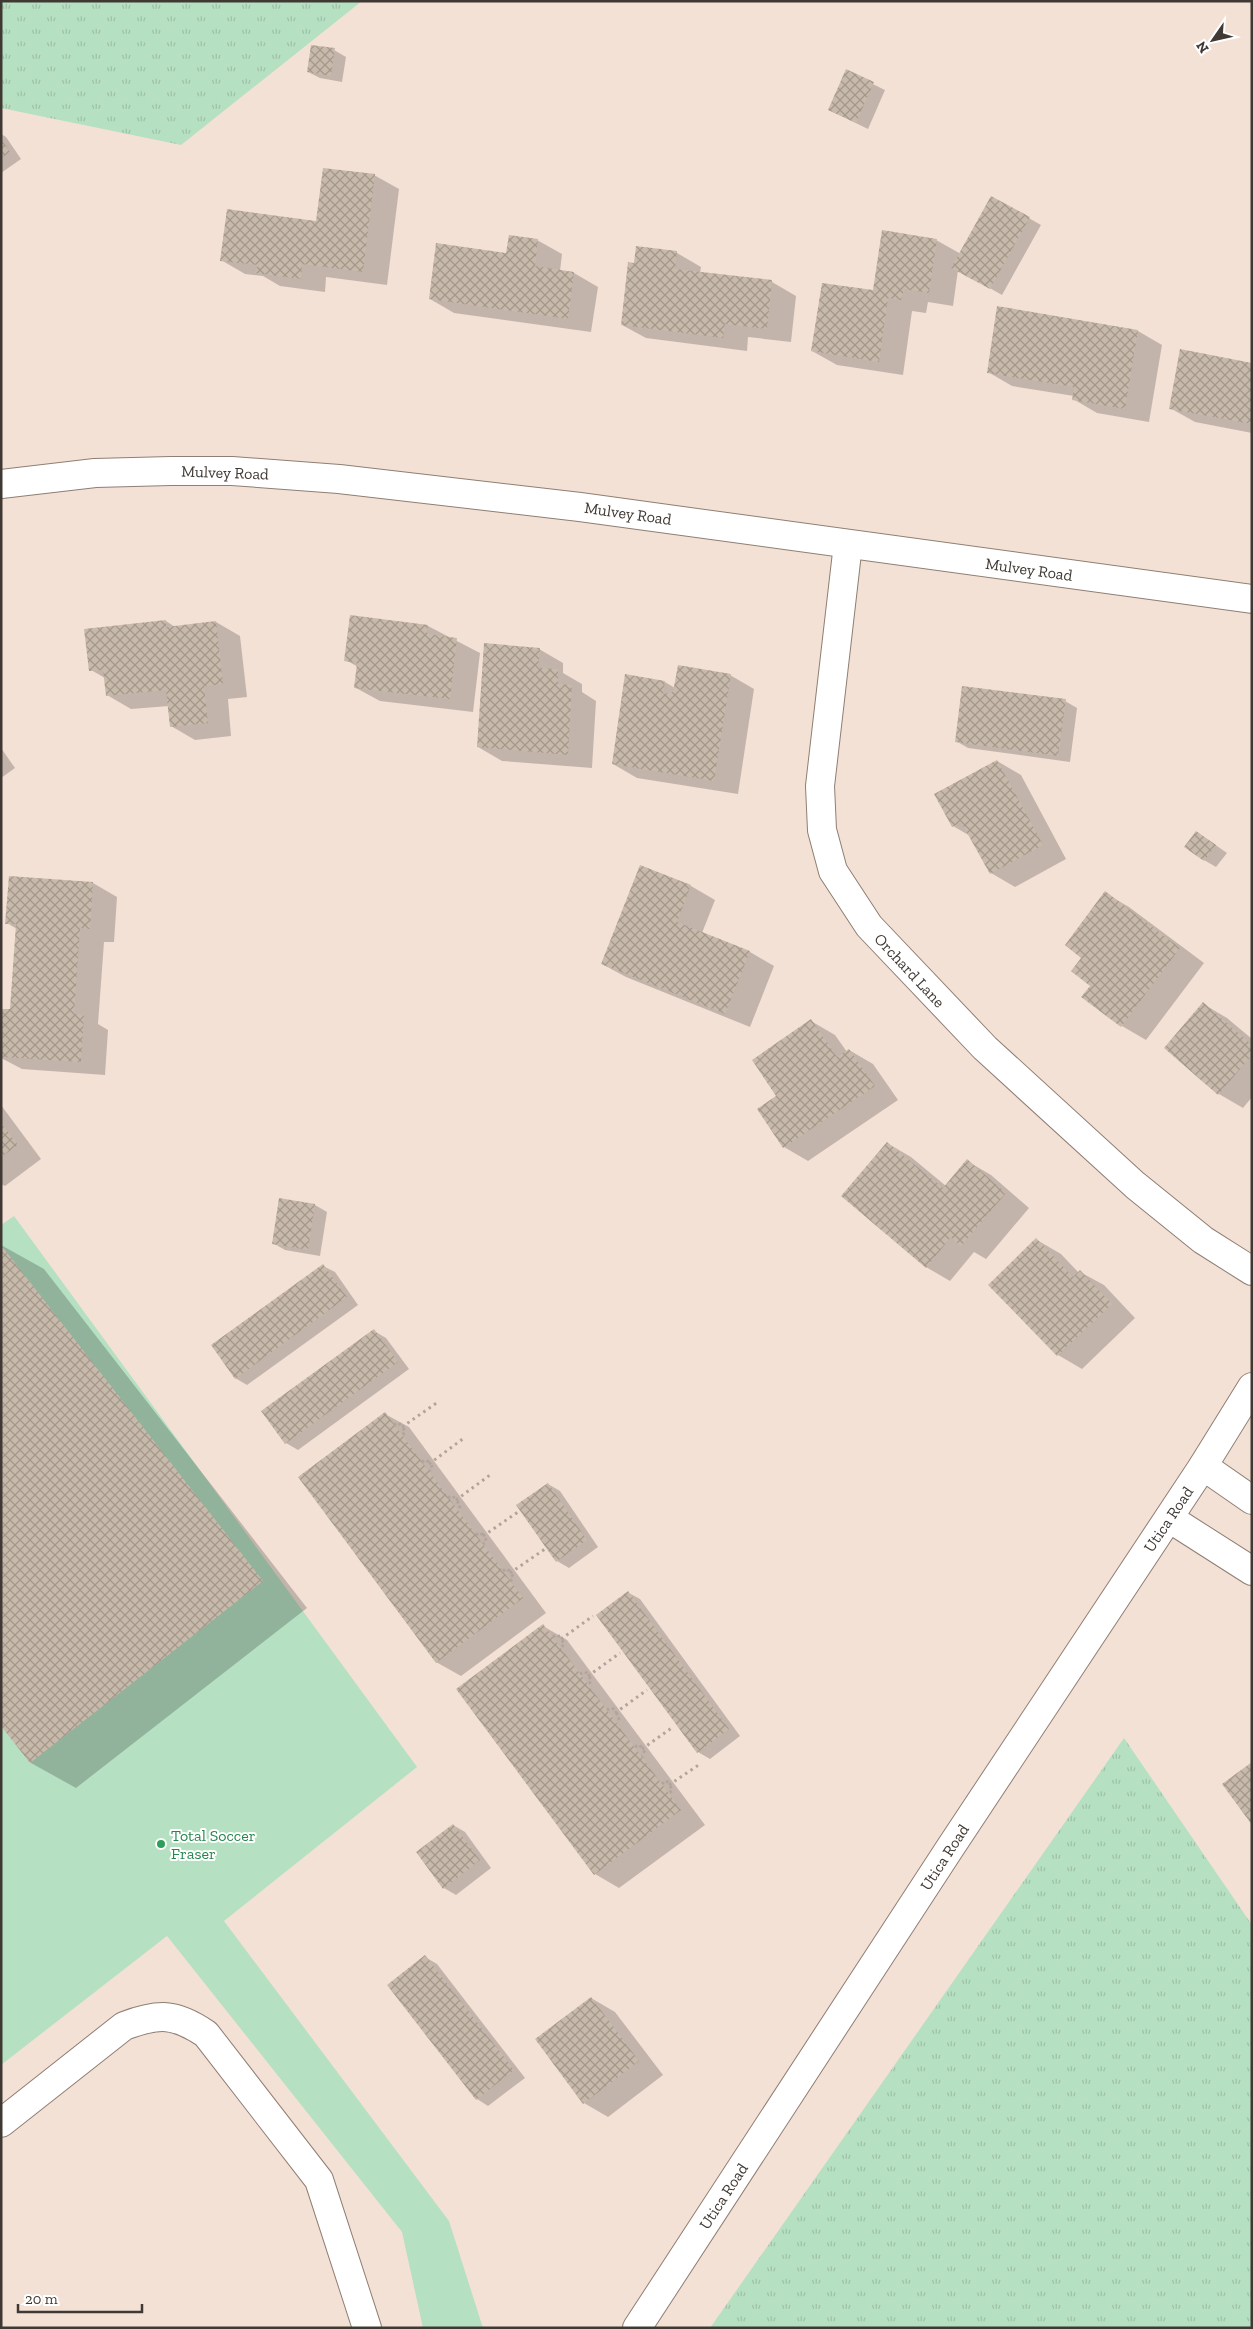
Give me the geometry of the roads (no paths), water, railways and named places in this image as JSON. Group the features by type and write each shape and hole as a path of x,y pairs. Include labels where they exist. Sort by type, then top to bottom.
{"street":[{"name":"Mulvey Road","path":"1,484 95,473 171,471 232,471 339,479 580,507 1252,599"},
{"name":"Orchard Lane","path":"848,544 820,786 822,830 833,870 869,926 985,1048 1135,1185 1203,1240 1252,1271"},
{"name":"Utica Road","path":"637,2328 950,1848 1203,1466 1252,1387"},
{"path":"1203,1466 1252,1500"},
{"path":"1169,1518 1252,1571"},
{"path":"1,2123 124,2026 146,2018 167,2017 186,2021 206,2034 319,2180 367,2328"}],"place":[{"name":"Total Soccer Fraser","path":"161,1844"}]}
